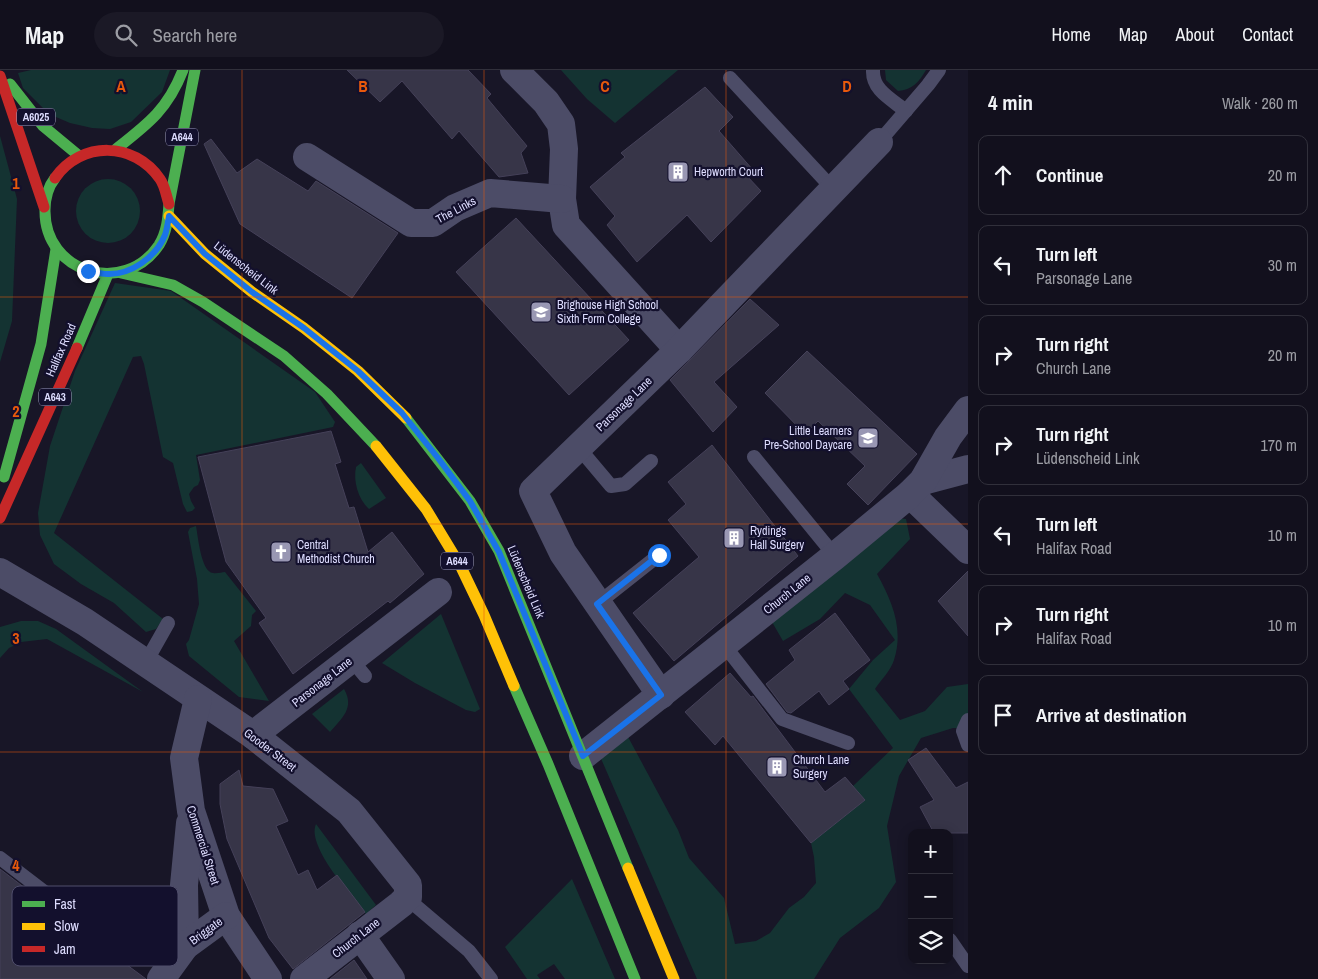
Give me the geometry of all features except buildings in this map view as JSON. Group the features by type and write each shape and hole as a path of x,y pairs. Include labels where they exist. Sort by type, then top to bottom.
{"main road":[{"name":"A644","path":"116,149 166,106 177,88 183,70"},
{"name":"A644","path":"121,273 139,265 154,252 165,235 195,70"},
{"name":"A6025","path":"0,72 42,126 78,155"},
{"name":"A6025","path":"0,76 44,207"},
{"name":"A644","path":"169,210 164,184 152,168 136,156 116,149 97,149 78,155 61,168 49,186 44,207 45,222 49,236 56,248 70,262 88,271 108,274 121,273 173,285 203,302 284,356 327,394 382,451 426,509 460,565 484,615 548,764 635,979"},
{"name":"Lüdenscheid Link","path":"169,210 205,254 252,292 304,328 358,371 402,413 470,501 499,552 674,979"},
{"name":"Halifax Road","path":"0,491 41,344 56,248"},
{"name":"Halifax Road","path":"0,518 74,355 108,274"}],"street":[{"path":"514,70 546,102 561,124 564,150 562,198 566,225 680,350"},
{"name":"Parsonage Lane","path":"661,695 562,553 534,491 680,350 879,142"},
{"name":"The Links","path":"308,157 412,222 433,222 454,208 490,193 562,198"},
{"name":"Church Lane","path":"583,756 835,556 916,488 948,437 968,410"},
{"path":"968,469 916,488 968,550"},
{"name":"Gooder Street","path":"0,572 85,622 253,735 349,811 408,885 408,897"},
{"name":"Parsonage Lane","path":"253,735 358,668 438,592"},
{"name":"Commercial Street","path":"198,699 184,758 191,811 226,916 268,979"},
{"name":"Briggate","path":"185,946 184,885 191,811"},
{"name":"Church Lane","path":"304,979 408,897"},
{"name":"Briggate","path":"178,956 185,946 226,916"},
{"path":"360,936 391,979"},
{"name":"Briggate","path":"161,979 170,966"}],"lane":[{"path":"873,70 873,79 876,87 906,111"},
{"path":"879,142 939,70"},
{"path":"730,78 834,190"},
{"path":"578,448 611,486 625,484 651,461"},
{"path":"754,457 835,556"},
{"path":"597,604 659,555"},
{"path":"146,662 168,623"},
{"path":"724,645 782,719 848,743"},
{"path":"968,720 963,731 968,745"},
{"path":"0,858 37,886"},
{"name":"Gooder Street","path":"408,897 469,951 491,979"},
{"path":"953,944 968,966"}],"green space":[{"path":"31,70 170,70 162,92 131,122 110,129 92,128 70,123 49,114 23,88 18,73"},
{"path":"561,70 678,70 615,123 587,99"},
{"path":"885,70 926,70 915,85 898,91 886,80"},
{"path":"0,136 17,199 12,321 0,362"},
{"path":"102,179 114,179 131,188 138,199 140,211 138,223 131,234 114,243 102,243 90,238 81,229 76,217 76,205 81,193 90,184"},
{"path":"115,283 171,291 315,392 335,422 333,427 196,455 200,480 198,485 189,494 195,508 187,512 183,504 173,463 163,457 144,364 141,356 133,357 54,533 163,619 156,629 146,632 114,603 81,584 54,564 40,535 38,513 50,446 75,371"},
{"path":"361,463 386,498 369,509 359,495 356,484 356,467"},
{"path":"897,518 906,519 910,539 877,574 892,605 895,616 898,637 897,649 891,667 875,689 900,720 925,711 947,687 968,684 968,728 953,728 921,738 899,776 887,826 896,882 879,908 840,938 814,979 697,979 599,754 627,735 678,830 689,858 724,898 735,944 756,941 770,933 789,908 804,897 816,883 811,843 865,800 853,786 893,748 849,689 873,660 895,640 870,605 845,593 820,619 783,641 772,622"},
{"path":"196,526 201,553 206,567 213,573 225,572 256,611 252,615 251,626 234,641 269,701 239,697 189,656 186,644 189,640 199,604 197,579 188,532 190,528"},
{"path":"441,614 480,709 475,712 466,710 382,663"},
{"path":"21,621 38,621 56,629 143,692 47,639 21,642 9,648 0,658 0,627"},
{"path":"344,689 348,707 343,717 330,732 312,714"},
{"path":"316,824 376,905 366,914 341,883 324,857 315,833"},
{"path":"572,879 615,979 565,979 554,964 537,975 540,979 527,979 505,947"}],"traffic: fast":[{"path":"116,149 138,132 164,106 183,70"},
{"path":"55,178 49,189 45,210 48,232 57,249 71,262 89,271 107,273 126,270 144,261 162,240 168,220 169,204 195,70"},
{"path":"10,84 43,126 78,155"},
{"path":"4,477 41,344 56,249"},
{"path":"121,273 173,285 203,302 284,356 327,394 376,446"},
{"path":"77,348 108,274"},
{"path":"406,418 470,501 499,551 628,868"},
{"path":"514,686 548,764 635,979"}],"traffic: slow":[{"path":"169,216 205,254 252,292 304,328 358,371 406,418"},
{"path":"376,446 426,509 460,565 484,615 514,686"},
{"path":"628,868 674,979"}],"traffic: jam":[{"path":"0,76 44,207"},
{"path":"55,178 66,166 79,157 93,152 108,150 122,152 136,158 149,167 160,179 169,204"},
{"path":"0,518 77,348"}],"place":[{"name":"Hepworth Court","path":"678,172"},
{"name":"Brighouse High School Sixth Form College","path":"541,312"},
{"name":"Little Learners Pre-School Daycare","path":"868,438"},
{"name":"Rydings Hall Surgery","path":"734,538"},
{"name":"Central Methodist Church","path":"281,552"},
{"name":"Church Lane Surgery","path":"777,767"}],"route":[{"path":"88,271 108,274 121,273 139,265 154,252 165,235 169,216 205,254 252,292 304,328 358,371 402,413 470,501 499,552 583,756 661,695 597,604 659,555"}]}
